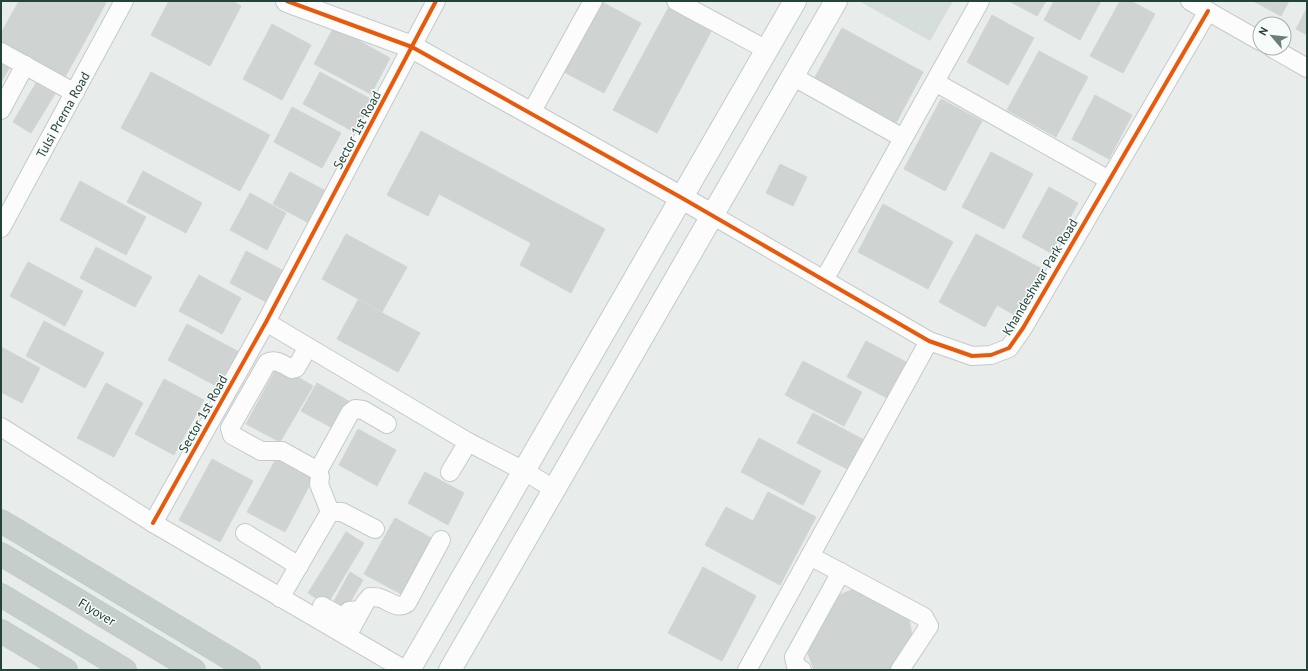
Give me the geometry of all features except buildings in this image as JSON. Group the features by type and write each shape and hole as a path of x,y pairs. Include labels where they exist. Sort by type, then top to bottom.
{"highway":[{"path":"1,521 249,670"},
{"name":"Flyover","path":"1,554 194,670"},
{"path":"1,595 125,670"},
{"path":"1,631 66,670"}],"main road":[{"path":"287,1 412,47 712,216"},
{"path":"409,670 796,1"},
{"path":"450,670 836,1"}],"street":[{"name":"Tulsi Prerna Road","path":"1,228 124,1"},
{"name":"Sector 1st Road","path":"153,523 266,322 436,1"},
{"path":"531,113 593,1"},
{"path":"676,1 767,50"},
{"path":"824,280 980,1"},
{"path":"1190,1 1252,36"},
{"name":"Khandeshwar Park Road","path":"712,216 929,341 972,356 991,355 1009,348 1023,328 1208,11"},
{"path":"1,52 75,92"},
{"path":"1286,56 1307,68"},
{"path":"1,110 25,65"},
{"path":"792,76 903,138"},
{"path":"935,82 1109,180"},
{"path":"266,322 468,442 524,471 554,489"},
{"path":"747,670 929,341"},
{"path":"308,347 296,368 292,369 271,360 267,363 230,428 232,435 261,451 282,451 318,471 320,477 319,484 330,512"},
{"path":"318,471 350,413 356,409 363,410 387,424"},
{"path":"1,427 153,523 405,670"},
{"path":"450,472 468,442"},
{"path":"280,598 330,512"},
{"path":"330,512 342,512 375,529"},
{"path":"245,533 299,566"},
{"path":"347,636 365,603 370,597 379,597 398,606 403,606 407,603 442,540"},
{"path":"810,556 924,617 928,626 900,670"},
{"path":"802,670 796,666 794,657 841,572"},
{"path":"322,606 342,617 349,611 361,610"}],"shaded area":[{"path":"859,1 953,1 930,41"}],"cycle path":[{"path":"287,1 412,47 682,198 929,341 972,356 991,355 1009,348 1023,328 1208,11"},
{"path":"153,523 266,322 436,1"}]}
